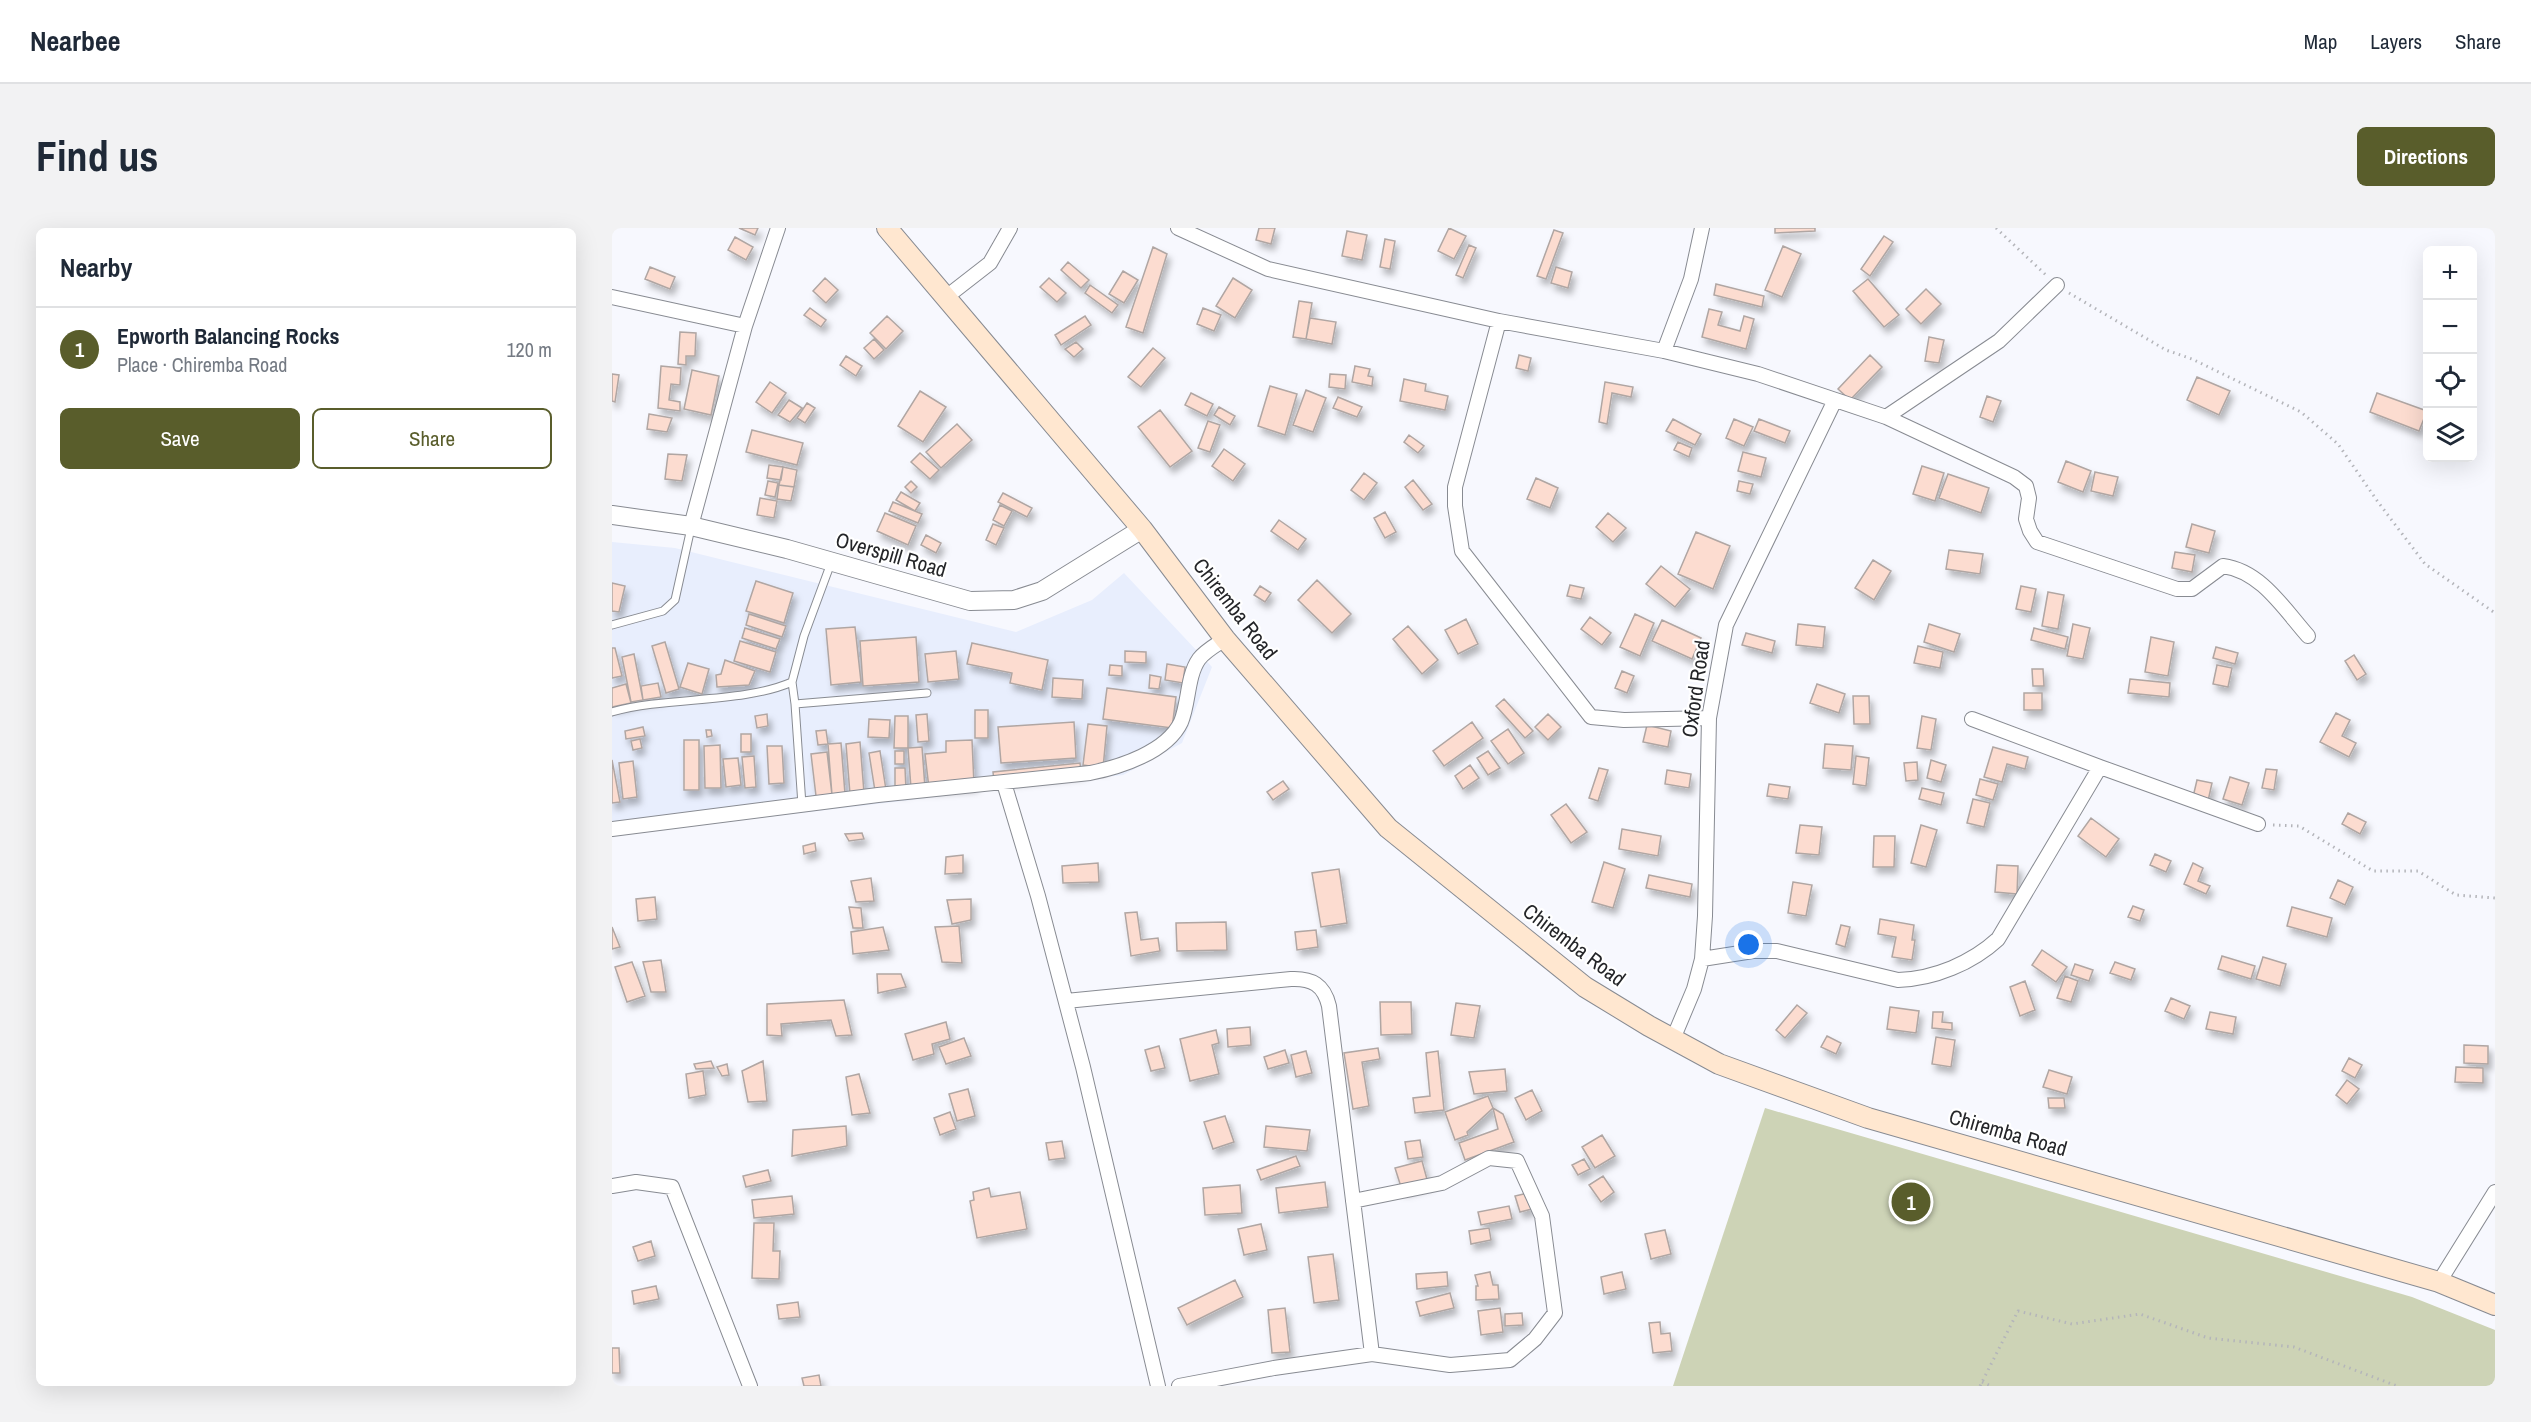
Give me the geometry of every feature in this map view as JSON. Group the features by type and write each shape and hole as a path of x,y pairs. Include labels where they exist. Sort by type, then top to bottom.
{"main road":[{"name":"Chiremba Road","path":"886,228 1142,529 1225,639 1388,828 1585,987 1673,1040 1719,1064 1868,1118 2439,1282 2495,1305"}],"street":[{"path":"691,526 745,326 778,228"},
{"path":"945,298 990,263 1010,228"},
{"path":"1178,228 1268,269 1499,321 1664,351 1758,374 1886,417 2014,477 2026,486 2029,498 2026,519 2037,542 2177,589 2192,589 2223,566 2238,568 2260,582 2308,636"},
{"path":"1664,351 1691,279 1702,228"},
{"path":"1886,417 1999,341 2057,285"},
{"path":"612,297 745,326"},
{"path":"1499,321 1455,487 1457,526 1462,551 1591,717 1624,720 1709,718"},
{"name":"Oxford Road","path":"1673,1040 1694,989 1702,959 1709,718 1726,625 1835,400"},
{"name":"Overspill Road","path":"612,515 691,526 832,560 970,601 1014,600 1042,591 1142,529"},
{"path":"612,829 1105,770 1140,756 1172,735 1179,724 1199,660 1225,639"},
{"path":"1972,720 2258,824"},
{"path":"1702,959 1753,951 1777,951 1898,980 1910,980 1961,965 1981,954 1998,939 2100,767"},
{"path":"1004,783 1038,896 1083,1067 1158,1386"},
{"path":"1066,1001 1291,979 1311,980 1318,985 1326,995 1329,1006 1372,1354"},
{"path":"1179,1386 1274,1368 1372,1354 1450,1365 1510,1360 1534,1339 1555,1313 1542,1216 1517,1161 1489,1158 1442,1183 1353,1201"},
{"path":"612,1186 636,1182 672,1187 750,1386"},
{"path":"2439,1282 2495,1192"}],"lane":[{"path":"612,626 663,611 675,600 691,526"},
{"path":"802,805 792,682 804,636 832,560"},
{"path":"612,712 655,702 758,692 792,682"},
{"path":"795,704 927,693"}],"path":[{"path":"1996,228 2057,285 2166,350 2192,359 2301,412 2338,444 2425,564 2495,613"},
{"path":"2258,824 2299,826 2373,871 2418,871 2456,895 2495,898"},
{"path":"1991,1386 1981,1384 2018,1311 2072,1324 2140,1314 2208,1338 2294,1347 2397,1386"}],"shaded area":[{"path":"612,542 675,548 1016,632 1092,600 1124,573 1212,667 1182,743 1123,775 612,835"}],"green space":[{"path":"1765,1108 2412,1297 2495,1330 2495,1386 1673,1386"}],"building":[{"path":"739,228 758,228 755,235"},
{"path":"1259,228 1275,228 1271,244 1256,240"},
{"path":"1449,228 1466,236 1454,259 1438,251"},
{"path":"1775,228 1815,228 1815,231 1775,233"},
{"path":"1554,230 1563,233 1546,279 1537,276"},
{"path":"1347,231 1367,235 1362,260 1342,256"},
{"path":"1884,236 1893,242 1870,276 1861,269"},
{"path":"735,237 753,247 746,260 728,250"},
{"path":"1385,239 1395,241 1390,269 1380,267"},
{"path":"1469,245 1476,248 1463,278 1456,275"},
{"path":"1783,246 1801,254 1782,297 1765,290"},
{"path":"1153,247 1167,254 1143,333 1126,327"},
{"path":"1068,262 1089,280 1081,288 1061,270"},
{"path":"650,267 675,277 670,289 645,279"},
{"path":"1556,267 1572,272 1568,288 1551,283"},
{"path":"1123,271 1138,280 1124,303 1109,294"},
{"path":"825,278 838,290 826,303 813,291"},
{"path":"1049,278 1066,293 1057,302 1040,287"},
{"path":"1233,278 1252,290 1235,318 1216,306"},
{"path":"1868,279 1899,315 1884,327 1853,291"},
{"path":"1716,284 1764,296 1762,307 1714,295"},
{"path":"1090,285 1118,305 1112,313 1085,293"},
{"path":"1926,289 1941,304 1921,324 1906,309"},
{"path":"1299,301 1312,303 1306,339 1293,337"},
{"path":"810,308 826,320 821,327 804,315"},
{"path":"1203,308 1221,315 1214,331 1197,324"},
{"path":"1709,309 1722,312 1718,325 1740,331 1744,316 1754,319 1746,349 1702,337"},
{"path":"887,316 903,331 886,349 870,333"},
{"path":"1085,316 1091,325 1061,345 1055,335"},
{"path":"1310,318 1336,322 1332,344 1306,339"},
{"path":"680,332 696,333 695,356 686,356 686,365 678,364"},
{"path":"1929,337 1944,340 1939,363 1925,361"},
{"path":"874,339 884,350 874,359 864,348"},
{"path":"1076,342 1083,349 1074,357 1065,349"},
{"path":"1153,348 1165,358 1141,387 1128,377"},
{"path":"1519,355 1531,358 1528,371 1516,368"},
{"path":"1870,355 1882,367 1850,400 1838,389"},
{"path":"846,356 862,366 856,376 840,365"},
{"path":"661,366 681,368 680,385 671,384 669,400 680,402 680,411 658,408"},
{"path":"1355,366 1370,369 1368,376 1373,377 1372,386 1352,382"},
{"path":"692,370 719,376 711,415 684,409"},
{"path":"612,374 619,375 615,402 612,401"},
{"path":"1330,374 1346,375 1345,389 1329,387"},
{"path":"2197,377 2230,391 2219,415 2187,400"},
{"path":"1404,379 1426,384 1425,391 1448,396 1445,410 1400,401"},
{"path":"770,382 786,393 772,413 756,402"},
{"path":"1605,382 1633,387 1631,397 1612,393 1607,424 1599,422"},
{"path":"1270,386 1297,394 1285,435 1258,426"},
{"path":"1306,390 1326,398 1313,432 1293,425"},
{"path":"920,391 946,407 923,442 898,426"},
{"path":"1191,393 1213,404 1207,416 1185,405"},
{"path":"2377,393 2423,410 2423,421 2419,431 2370,412"},
{"path":"1987,396 2001,401 1993,422 1980,417"},
{"path":"1338,397 1362,407 1357,417 1333,408"},
{"path":"789,400 802,408 790,422 778,415"},
{"path":"807,403 815,408 805,423 797,418"},
{"path":"1219,407 1235,416 1230,425 1214,415"},
{"path":"1160,410 1192,451 1170,467 1138,427"},
{"path":"649,414 672,418 667,432 647,429"},
{"path":"1673,419 1701,434 1695,445 1666,431"},
{"path":"1734,419 1753,427 1744,446 1726,438"},
{"path":"1759,419 1790,431 1785,443 1754,431"},
{"path":"1208,421 1220,425 1210,452 1198,448"},
{"path":"957,424 972,440 941,468 926,452"},
{"path":"752,430 803,443 797,465 746,452"},
{"path":"1409,435 1424,446 1418,453 1404,442"},
{"path":"1678,442 1692,448 1689,457 1674,450"},
{"path":"1224,449 1245,464 1233,481 1212,466"},
{"path":"1743,452 1766,458 1761,477 1738,471"},
{"path":"920,453 939,470 930,479 911,462"},
{"path":"668,454 687,455 682,481 665,479"},
{"path":"2066,461 2091,471 2083,492 2058,482"},
{"path":"769,465 783,467 781,480 767,478"},
{"path":"1922,466 1944,473 1935,501 1913,494"},
{"path":"783,467 797,470 794,487 779,485"},
{"path":"2095,472 2118,477 2113,496 2091,491"},
{"path":"1364,473 1377,483 1364,500 1351,490"},
{"path":"1948,474 1989,488 1981,513 1939,498"},
{"path":"1536,478 1558,488 1550,508 1527,499"},
{"path":"1413,480 1432,504 1423,510 1405,487"},
{"path":"768,481 778,483 775,497 765,495"},
{"path":"911,481 917,487 911,493 905,487"},
{"path":"1739,481 1753,484 1750,494 1737,491"},
{"path":"779,485 794,487 791,501 777,499"},
{"path":"901,492 920,503 915,511 896,500"},
{"path":"1003,493 1032,508 1027,517 998,502"},
{"path":"760,498 777,501 774,518 757,515"},
{"path":"893,502 922,514 918,523 889,511"},
{"path":"1000,505 1012,511 1004,526 993,520"},
{"path":"1385,512 1396,532 1385,538 1374,518"},
{"path":"885,513 916,526 908,545 877,531"},
{"path":"1608,513 1626,528 1613,542 1596,527"},
{"path":"1279,520 1306,539 1298,550 1271,531"},
{"path":"993,524 1004,528 996,545 986,540"},
{"path":"2192,524 2215,531 2209,553 2186,547"},
{"path":"1696,532 1730,546 1713,589 1678,574"},
{"path":"926,535 941,543 936,553 921,545"},
{"path":"1949,550 1983,554 1980,574 1946,569"},
{"path":"2175,552 2195,555 2192,572 2172,568"},
{"path":"1873,560 1891,571 1874,600 1855,588"},
{"path":"1661,566 1690,589 1675,607 1646,584"},
{"path":"1317,580 1351,614 1332,633 1298,600"},
{"path":"756,581 793,593 784,623 746,611"},
{"path":"612,583 625,586 619,612 612,611"},
{"path":"1570,585 1584,588 1581,599 1567,596"},
{"path":"1260,586 1271,593 1265,602 1254,595"},
{"path":"2021,586 2036,589 2031,612 2016,609"},
{"path":"2048,592 2064,595 2058,629 2042,626"},
{"path":"749,614 786,626 782,637 746,625"},
{"path":"1635,614 1654,623 1640,656 1620,647"},
{"path":"1590,617 1611,633 1602,645 1581,629"},
{"path":"1466,619 1478,644 1458,654 1445,630"},
{"path":"1662,620 1701,638 1692,659 1652,641"},
{"path":"1798,624 1825,627 1823,648 1796,645"},
{"path":"1929,624 1960,634 1954,652 1924,642"},
{"path":"2073,624 2090,628 2083,659 2067,656"},
{"path":"1408,626 1438,660 1422,674 1393,639"},
{"path":"855,627 861,682 831,685 826,629"},
{"path":"745,628 780,639 776,649 742,638"},
{"path":"2034,628 2068,637 2065,649 2031,640"},
{"path":"1746,633 1775,641 1772,653 1742,645"},
{"path":"916,637 919,682 863,686 860,641"},
{"path":"2151,637 2174,642 2168,676 2145,672"},
{"path":"740,641 776,652 770,672 734,661"},
{"path":"665,642 679,689 666,693 652,646"},
{"path":"972,643 1048,660 1042,690 1010,683 1012,673 967,664"},
{"path":"1918,646 1943,652 1940,668 1914,663"},
{"path":"2216,647 2238,653 2235,664 2213,658"},
{"path":"612,648 615,648 622,676 612,678"},
{"path":"956,651 959,679 928,682 925,654"},
{"path":"1125,651 1146,652 1146,663 1125,662"},
{"path":"634,654 643,700 631,702 622,657"},
{"path":"2354,655 2366,674 2357,680 2345,661"},
{"path":"725,660 755,671 749,685 717,687 716,675 721,674"},
{"path":"688,663 709,669 702,694 680,687"},
{"path":"1167,664 1185,667 1183,683 1165,680"},
{"path":"1110,665 1122,666 1122,676 1109,675"},
{"path":"2217,665 2232,668 2228,687 2213,684"},
{"path":"2032,669 2043,669 2044,686 2033,686"},
{"path":"1622,671 1634,676 1627,693 1615,688"},
{"path":"1150,675 1161,677 1159,689 1149,688"},
{"path":"1053,678 1083,680 1082,699 1052,697"},
{"path":"2130,679 2170,683 2169,697 2128,693"},
{"path":"658,683 661,697 643,700 641,686"},
{"path":"626,684 631,703 612,707 612,688"},
{"path":"1817,684 1845,694 1839,713 1810,703"},
{"path":"1107,688 1176,697 1172,728 1103,719"},
{"path":"2024,693 2042,693 2042,710 2024,710"},
{"path":"1853,696 1869,696 1870,724 1854,724"},
{"path":"1504,699 1533,731 1525,738 1496,706"},
{"path":"975,710 988,710 988,738 975,738"},
{"path":"2336,713 2350,720 2342,736 2356,743 2349,757 2320,742"},
{"path":"767,714 768,726 757,728 755,716"},
{"path":"927,714 929,741 918,742 916,715"},
{"path":"1548,714 1561,727 1548,740 1535,727"},
{"path":"895,716 908,716 908,748 894,748"},
{"path":"1922,716 1936,719 1931,750 1917,748"},
{"path":"869,719 890,720 889,738 868,737"},
{"path":"1074,722 1076,758 1001,763 998,727"},
{"path":"1472,722 1483,738 1444,766 1433,751"},
{"path":"1088,724 1107,726 1103,768 1083,765"},
{"path":"1647,725 1671,731 1668,747 1643,742"},
{"path":"643,727 645,736 626,739 625,731"},
{"path":"1508,729 1524,753 1508,764 1491,741"},
{"path":"706,730 711,730 712,736 707,737"},
{"path":"826,730 828,744 818,745 816,731"},
{"path":"741,734 751,734 751,752 741,752"},
{"path":"640,739 642,748 633,750 631,741"},
{"path":"684,740 699,740 699,790 684,790"},
{"path":"972,740 974,785 929,788 925,754 946,752 946,741"},
{"path":"860,742 864,793 850,794 846,744"},
{"path":"841,743 845,794 832,795 828,744"},
{"path":"1825,744 1853,746 1851,770 1823,768"},
{"path":"720,745 721,788 705,788 704,746"},
{"path":"767,746 782,746 784,783 769,784"},
{"path":"922,747 925,788 911,788 908,748"},
{"path":"1993,747 2028,757 2025,769 2007,764 2002,782 1984,777"},
{"path":"880,751 886,790 875,791 869,753"},
{"path":"895,751 904,751 904,764 895,764"},
{"path":"1488,751 1500,768 1488,775 1477,758"},
{"path":"827,752 832,795 816,796 811,754"},
{"path":"754,756 756,787 745,788 742,757"},
{"path":"1856,756 1869,758 1866,786 1853,784"},
{"path":"738,758 741,785 726,787 723,759"},
{"path":"612,760 620,802 612,803"},
{"path":"1931,760 1946,765 1941,782 1927,778"},
{"path":"633,761 637,797 623,799 619,763"},
{"path":"1917,762 1918,780 1906,781 1904,763"},
{"path":"1080,763 1081,772 994,781 993,772"},
{"path":"1470,765 1479,778 1463,789 1455,776"},
{"path":"895,768 905,768 906,790 895,790"},
{"path":"1599,768 1608,770 1598,801 1589,798"},
{"path":"2266,769 2277,770 2274,790 2262,788"},
{"path":"1667,770 1691,774 1689,788 1665,784"},
{"path":"2230,777 2249,783 2242,805 2223,799"},
{"path":"1980,779 1998,784 1993,800 1976,795"},
{"path":"2197,780 2212,783 2208,801 2193,797"},
{"path":"1283,781 1289,789 1273,800 1267,792"},
{"path":"1769,784 1790,787 1788,799 1767,796"},
{"path":"1922,788 1944,793 1941,805 1919,799"},
{"path":"1973,799 1990,803 1984,827 1967,823"},
{"path":"1566,804 1587,832 1571,843 1551,815"},
{"path":"2348,813 2366,822 2360,834 2342,824"},
{"path":"2091,818 2119,839 2106,857 2078,836"},
{"path":"1800,825 1822,827 1819,855 1796,853"},
{"path":"1921,825 1937,830 1926,867 1911,863"},
{"path":"1622,829 1661,836 1658,856 1619,849"},
{"path":"862,833 864,839 849,841 845,834"},
{"path":"1874,836 1895,836 1894,867 1873,867"},
{"path":"815,843 816,851 804,854 803,846"},
{"path":"2155,854 2171,861 2166,872 2150,865"},
{"path":"963,855 963,873 945,874 946,857"},
{"path":"1604,862 1625,869 1613,908 1592,902"},
{"path":"1098,863 1099,882 1063,883 1062,866"},
{"path":"2193,863 2203,868 2198,881 2210,886 2206,894 2184,884"},
{"path":"1997,865 2018,866 2017,894 1995,892"},
{"path":"1339,869 1347,923 1321,927 1312,873"},
{"path":"1649,875 1692,884 1690,897 1646,888"},
{"path":"871,878 874,901 856,902 851,881"},
{"path":"2338,880 2353,887 2345,905 2330,898"},
{"path":"1793,882 1812,885 1806,916 1788,913"},
{"path":"655,897 657,919 638,921 636,899"},
{"path":"971,899 971,920 952,924 947,900"},
{"path":"2133,906 2144,910 2140,921 2128,917"},
{"path":"849,907 861,908 863,928 853,928"},
{"path":"2292,907 2332,918 2327,937 2287,926"},
{"path":"1137,912 1141,940 1158,938 1160,951 1131,956 1125,913"},
{"path":"1880,919 1914,925 1912,940 1915,940 1912,960 1892,957 1896,937 1878,934"},
{"path":"1226,922 1227,950 1177,951 1176,923"},
{"path":"1841,925 1850,927 1845,947 1836,944"},
{"path":"959,926 962,963 942,962 935,927"},
{"path":"612,927 620,947 612,949"},
{"path":"883,927 889,950 853,954 851,932"},
{"path":"1316,930 1318,947 1297,950 1295,932"},
{"path":"2042,950 2067,967 2056,982 2032,965"},
{"path":"2222,956 2255,966 2251,979 2218,969"},
{"path":"2263,957 2286,964 2280,986 2256,979"},
{"path":"661,960 666,992 651,992 643,962"},
{"path":"632,962 645,996 627,1002 615,967"},
{"path":"2115,962 2135,969 2131,980 2110,973"},
{"path":"2075,964 2093,970 2089,981 2071,975"},
{"path":"877,974 901,974 906,987 878,993"},
{"path":"2065,976 2078,981 2071,1002 2057,998"},
{"path":"2025,981 2035,1010 2020,1016 2010,987"},
{"path":"2171,998 2190,1006 2184,1019 2165,1011"},
{"path":"844,1000 852,1035 836,1036 831,1020 781,1024 782,1036 767,1035 767,1004"},
{"path":"1380,1002 1411,1002 1412,1034 1381,1035"},
{"path":"1456,1003 1480,1006 1474,1038 1451,1035"},
{"path":"1797,1005 1807,1013 1785,1038 1776,1030"},
{"path":"1890,1007 1919,1011 1916,1033 1887,1029"},
{"path":"1933,1012 1943,1012 1942,1022 1952,1023 1952,1030 1932,1028"},
{"path":"2210,1012 2236,1017 2233,1034 2206,1029"},
{"path":"946,1022 950,1039 932,1044 934,1054 913,1060 905,1034"},
{"path":"1250,1027 1251,1045 1228,1047 1227,1029"},
{"path":"1216,1030 1219,1043 1212,1045 1219,1074 1190,1081 1180,1039"},
{"path":"1827,1036 1841,1043 1836,1054 1821,1047"},
{"path":"1936,1037 1955,1040 1951,1067 1932,1064"},
{"path":"964,1038 971,1056 946,1064 939,1047"},
{"path":"2464,1045 2488,1046 2488,1064 2464,1063"},
{"path":"1159,1046 1165,1068 1151,1071 1145,1050"},
{"path":"1378,1048 1380,1059 1362,1062 1369,1106 1353,1109 1344,1053"},
{"path":"1285,1050 1289,1063 1268,1069 1264,1057"},
{"path":"1306,1051 1312,1073 1296,1077 1291,1055"},
{"path":"1438,1051 1444,1110 1415,1113 1413,1098 1430,1096 1426,1053"},
{"path":"2349,1058 2362,1065 2355,1078 2342,1071"},
{"path":"711,1061 714,1068 696,1069 694,1064"},
{"path":"763,1061 767,1101 748,1102 742,1071"},
{"path":"727,1064 729,1075 722,1076 717,1067"},
{"path":"2456,1067 2483,1068 2483,1083 2455,1082"},
{"path":"1505,1069 1507,1091 1474,1094 1469,1072"},
{"path":"2049,1070 2072,1077 2067,1094 2043,1087"},
{"path":"703,1071 706,1095 689,1098 686,1074"},
{"path":"859,1074 870,1113 852,1115 846,1077"},
{"path":"2347,1080 2359,1089 2347,1104 2336,1095"},
{"path":"968,1089 975,1116 957,1121 949,1094"},
{"path":"1532,1090 1542,1111 1526,1120 1515,1098"},
{"path":"1488,1096 1493,1108 1467,1132 1468,1135 1455,1140 1445,1112"},
{"path":"2048,1098 2064,1098 2065,1108 2049,1108"},
{"path":"1493,1108 1503,1114 1514,1142 1465,1160 1459,1143 1498,1129"},
{"path":"950,1112 956,1129 940,1135 934,1118"},
{"path":"1225,1116 1234,1142 1213,1149 1204,1122"},
{"path":"846,1126 847,1146 792,1156 793,1130"},
{"path":"1266,1126 1310,1130 1307,1151 1264,1147"},
{"path":"1602,1135 1615,1156 1595,1168 1582,1147"},
{"path":"1420,1140 1423,1157 1408,1159 1405,1142"},
{"path":"1062,1141 1065,1158 1049,1160 1046,1143"},
{"path":"1296,1156 1300,1166 1261,1180 1257,1170"},
{"path":"1584,1159 1590,1169 1578,1175 1572,1165"},
{"path":"1422,1161 1428,1183 1402,1190 1395,1168"},
{"path":"768,1170 771,1181 746,1187 743,1176"},
{"path":"1603,1176 1614,1192 1601,1202 1589,1185"},
{"path":"1325,1182 1328,1207 1279,1213 1276,1188"},
{"path":"1240,1185 1242,1213 1205,1215 1203,1188"},
{"path":"989,1188 991,1197 1020,1192 1027,1229 977,1238 970,1201 974,1200 973,1192"},
{"path":"1528,1193 1532,1209 1520,1212 1515,1196"},
{"path":"792,1196 794,1214 754,1218 752,1200"},
{"path":"1509,1206 1512,1219 1481,1225 1478,1212"},
{"path":"754,1223 774,1223 773,1251 780,1251 779,1279 752,1278"},
{"path":"1261,1224 1267,1250 1244,1255 1238,1229"},
{"path":"1489,1228 1491,1240 1471,1244 1469,1231"},
{"path":"1665,1230 1671,1254 1651,1259 1645,1234"},
{"path":"651,1241 655,1256 638,1261 633,1247"},
{"path":"1333,1254 1339,1300 1314,1303 1308,1257"},
{"path":"1447,1272 1448,1286 1417,1289 1416,1274"},
{"path":"1490,1272 1493,1285 1498,1285 1499,1299 1476,1300 1476,1286 1478,1286 1475,1275"},
{"path":"1622,1272 1626,1289 1604,1294 1601,1277"},
{"path":"1235,1280 1243,1297 1187,1325 1178,1308"},
{"path":"656,1286 659,1299 634,1304 632,1291"},
{"path":"1450,1293 1454,1308 1420,1316 1416,1302"},
{"path":"798,1302 800,1317 779,1319 777,1305"},
{"path":"1285,1308 1290,1352 1272,1353 1268,1310"},
{"path":"1500,1308 1503,1332 1481,1335 1478,1311"},
{"path":"1522,1313 1523,1325 1505,1326 1505,1314"},
{"path":"1660,1322 1661,1334 1670,1333 1672,1351 1653,1353 1649,1323"},
{"path":"612,1348 619,1348 620,1373 612,1373"},
{"path":"819,1375 821,1386 804,1386 802,1378"}],"place":[{"name":"Epworth Balancing Rocks","path":"1911,1202"}]}
